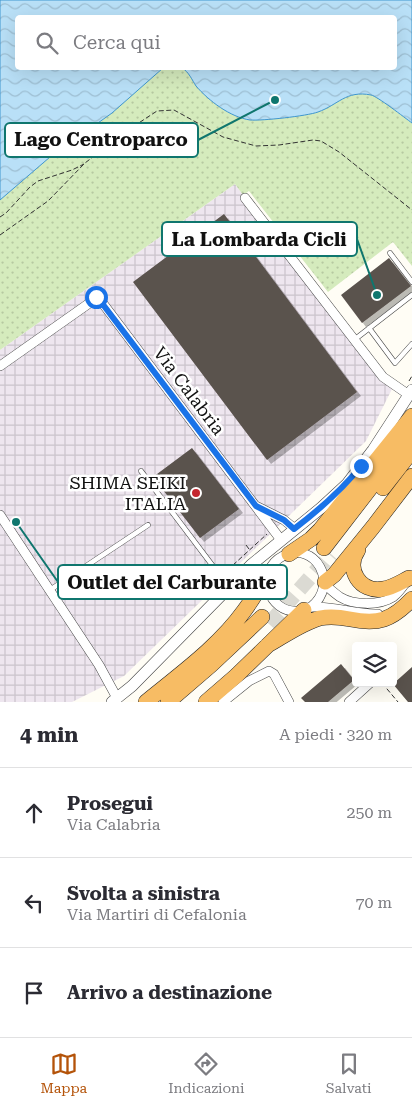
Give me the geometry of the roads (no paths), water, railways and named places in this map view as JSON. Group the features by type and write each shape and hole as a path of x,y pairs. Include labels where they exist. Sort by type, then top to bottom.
{"highway":[{"path":"289,554 311,539 320,530 412,416"},
{"path":"412,434 328,551 412,451"},
{"path":"324,583 334,575 412,476"},
{"path":"373,527 354,555 353,566 357,578 364,586 376,590 410,582"},
{"path":"146,702 186,670 231,627 245,610 268,572"},
{"path":"268,645 319,618 339,617 365,621 382,621 393,616 412,599"},
{"path":"206,702 307,608"},
{"path":"168,702 266,620 228,664 184,702"}],"street":[{"path":"0,515 99,665 114,700 159,659 228,582 321,508 347,484 373,450 408,392 383,377 245,198"},
{"name":"Via Calabria","path":"0,366 97,297 281,540"},
{"name":"Via Calabria","path":"256,506 284,520 294,529"},
{"path":"307,608 320,598 324,583 322,571 315,560 302,554 289,554 276,561 268,572 267,588 274,602 288,610 307,608 375,614 389,612 412,599"},
{"path":"324,583 338,596 348,600 378,602 395,596 410,582"},
{"path":"223,702 254,678 266,672 272,672 289,702"},
{"path":"349,702 366,687"}],"lane":[{"path":"390,254 412,282"},
{"path":"354,340 412,295"},
{"path":"370,328 395,363 412,344"},
{"path":"141,471 228,582"},
{"path":"50,590 148,525"}],"water":[{"path":"0,0 412,0 412,123 374,96 362,94 349,96 312,114 250,120 235,116 214,103 196,86 184,70 397,70 397,15 15,15 15,70 161,70 112,113 50,157 0,200"}],"tunnel":[{"path":"269,624 331,554"}],"place":[{"name":"Lago Centroparco","path":"275,100"},
{"name":"La Lombarda Cicli","path":"377,295"},
{"name":"SHIMA SEIKI ITALIA","path":"196,493"},
{"name":"Outlet del Carburante","path":"16,522"}]}
